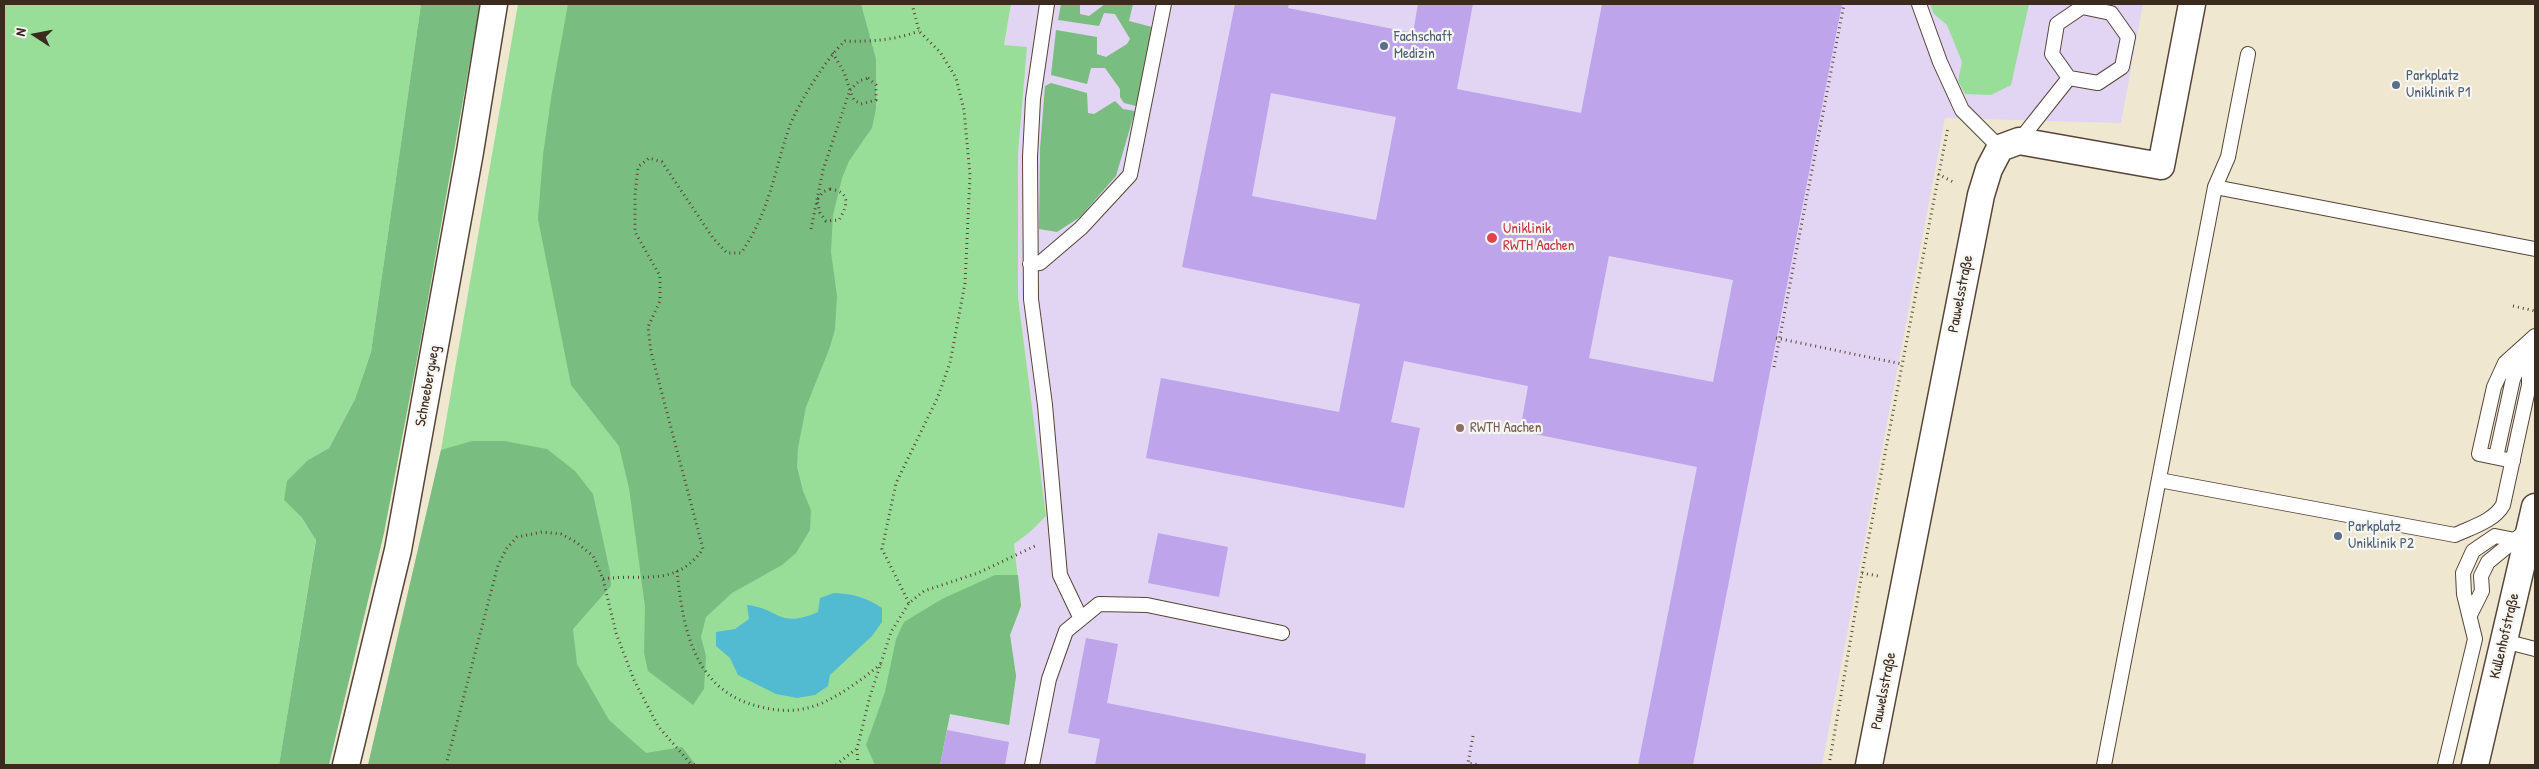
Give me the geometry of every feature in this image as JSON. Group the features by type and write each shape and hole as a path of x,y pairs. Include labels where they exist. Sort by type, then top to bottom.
{"street":[{"name":"Schneebergweg","path":"346,765 398,550 470,152 494,4"},
{"path":"2009,145 2161,166 2192,4"},
{"name":"Pauwelsstraße","path":"1869,765 1981,195 1989,169 2009,145"},
{"name":"Kullenhofstraße","path":"2475,765 2504,641 2527,523"}],"lane":[{"path":"1047,4 1033,99 1030,148 1031,299 1045,405 1060,575 1081,620"},
{"path":"1030,264 1040,263 1081,228 1130,175 1164,4"},
{"path":"1919,4 1940,62 1962,110 2009,145 2069,78"},
{"path":"2082,7 2111,13 2128,37 2122,66 2098,83 2069,78 2052,54 2057,24 2082,7"},
{"path":"2104,765 2215,187 2228,157 2248,54"},
{"path":"2215,187 2535,250"},
{"path":"2159,480 2455,535 2499,512 2504,505 2529,385 2532,340"},
{"path":"2512,460 2479,454 2494,387 2505,363 2532,340"},
{"path":"2496,457 2513,379 2532,340"},
{"path":"2470,614 2482,591 2481,576 2488,562 2527,523"},
{"path":"2445,765 2475,639 2464,594 2463,573 2473,551 2495,536 2527,523"},
{"path":"1032,765 1049,679 1066,631 1099,604 1147,605 1282,633"},
{"path":"2504,641 2535,649"}],"path":[{"path":"909,603 882,549 896,483 937,399 950,363 965,284 970,175 964,110 956,78 940,52 919,31 912,4"},
{"path":"1774,367 1778,338 1844,4"},
{"path":"603,579 656,578 692,564 703,549 651,352 648,326 660,301 660,276 635,232 635,195 638,167 649,158 662,162 713,238 727,252 741,253 754,233 767,205 790,125 832,52 845,41 872,42 906,36 919,31"},
{"path":"811,230 823,170 850,90 859,81 868,78 876,85 876,100 861,104 854,100 850,90 844,72 832,52"},
{"path":"1829,765 1862,573 1949,121 1962,110"},
{"path":"830,188 839,190 845,197 846,208 839,220 826,221 820,213 817,200 823,192 830,188"},
{"path":"2513,306 2535,311"},
{"path":"1778,338 1902,364"},
{"path":"446,765 498,565 507,548 517,537 542,532 561,534 576,542 593,556 603,579 616,633 634,680 658,726 690,762 695,765"},
{"path":"858,765 856,748 870,696 891,632 909,603 924,591 978,573 1057,538"},
{"path":"677,571 682,616 698,658 706,674 736,698 756,706 785,712 819,704 849,688 882,664"},
{"path":"1473,736 1468,763 1480,765"},
{"path":"836,765 856,748"}],"shaded area":[{"name":"RWTH Aachen","path":"1011,4 2143,4 2121,123 1945,118 1822,765 940,765 950,714 1008,725 1016,676 1010,635 1021,606 1014,544 1030,532 1046,516 1018,297 1018,154 1027,48 1004,45"}],"green space":[{"path":"4,4 421,4 371,352 355,399 329,448 308,460 284,500 302,518 316,539 279,765 4,765"},
{"path":"421,4 480,4 422,333 384,533 329,765 279,765 316,540 302,518 284,500 287,481 308,460 329,448 355,399 371,352"},
{"path":"518,4 1011,4 1004,45 1027,47 1018,154 1018,297 1046,516 1030,532 1014,544 1021,606 1010,635 1016,676 1009,725 950,714 940,765 368,765 441,450"},
{"path":"568,4 861,4 876,59 876,108 872,128 849,161 842,178 833,215 831,252 837,296 835,329 830,347 806,407 798,448 797,467 803,491 811,510 810,530 796,553 782,565 732,593 706,617 701,637 706,656 704,689 693,705 648,671 644,653 645,607 629,488 619,446 571,385 538,219 543,155"},
{"path":"1061,4 1080,4 1080,14 1089,16 1105,4 1133,4 1129,21 1152,27 1136,106 1124,103 1120,97 1120,89 1105,68 1091,68 1087,84 1051,75 1056,30 1097,37 1097,54 1106,57 1127,44 1130,39 1115,14 1104,13 1099,26 1058,20"},
{"path":"1930,4 2029,4 2011,85 1991,95 1965,94 1958,81 1962,62 1947,25 1934,14"},
{"path":"1051,83 1087,93 1088,113 1094,114 1115,101 1123,109 1135,111 1116,176 1080,217 1057,232 1039,229 1040,149 1045,86"},
{"path":"472,441 504,441 547,449 575,471 593,494 610,572 611,586 573,629 577,664 609,720 646,753 682,747 696,765 368,765 441,450"},
{"path":"995,575 1018,575 1021,606 1010,635 1016,676 1009,725 950,714 940,765 875,765 866,745 885,692 896,639 904,622 942,599"}],"water":[{"path":"834,593 859,597 876,604 882,608 882,622 872,636 830,675 828,686 815,695 797,698 776,694 738,675 730,658 716,646 716,632 735,629 749,619 747,605 795,619 818,612 820,598"}],"building":[{"name":"Uniklinik RWTH Aachen","path":"1235,4 1289,4 1288,8 1413,33 1418,4 1473,4 1457,89 1581,113 1602,4 1842,4 1693,765 1638,765 1697,467 1520,431 1528,386 1404,361 1391,422 1420,428 1404,508 1146,458 1161,378 1339,412 1360,304 1182,267","holes":["1271,93 1396,117 1376,220 1252,196","1609,256 1733,280 1713,382 1589,358"]},
{"path":"1158,533 1228,547 1219,597 1148,583"},
{"path":"1086,638 1118,644 1107,703 1366,754 1365,765 1095,765 1100,739 1068,733"},
{"path":"947,730 1009,742 1005,765 940,765"}],"place":[{"name":"Fachschaft Medizin","path":"1384,46"},
{"name":"Parkplatz Uniklinik P1","path":"2396,85"},
{"name":"Uniklinik RWTH Aachen","path":"1492,238"},
{"name":"RWTH Aachen","path":"1460,428"},
{"name":"Parkplatz Uniklinik P2","path":"2338,536"}]}
